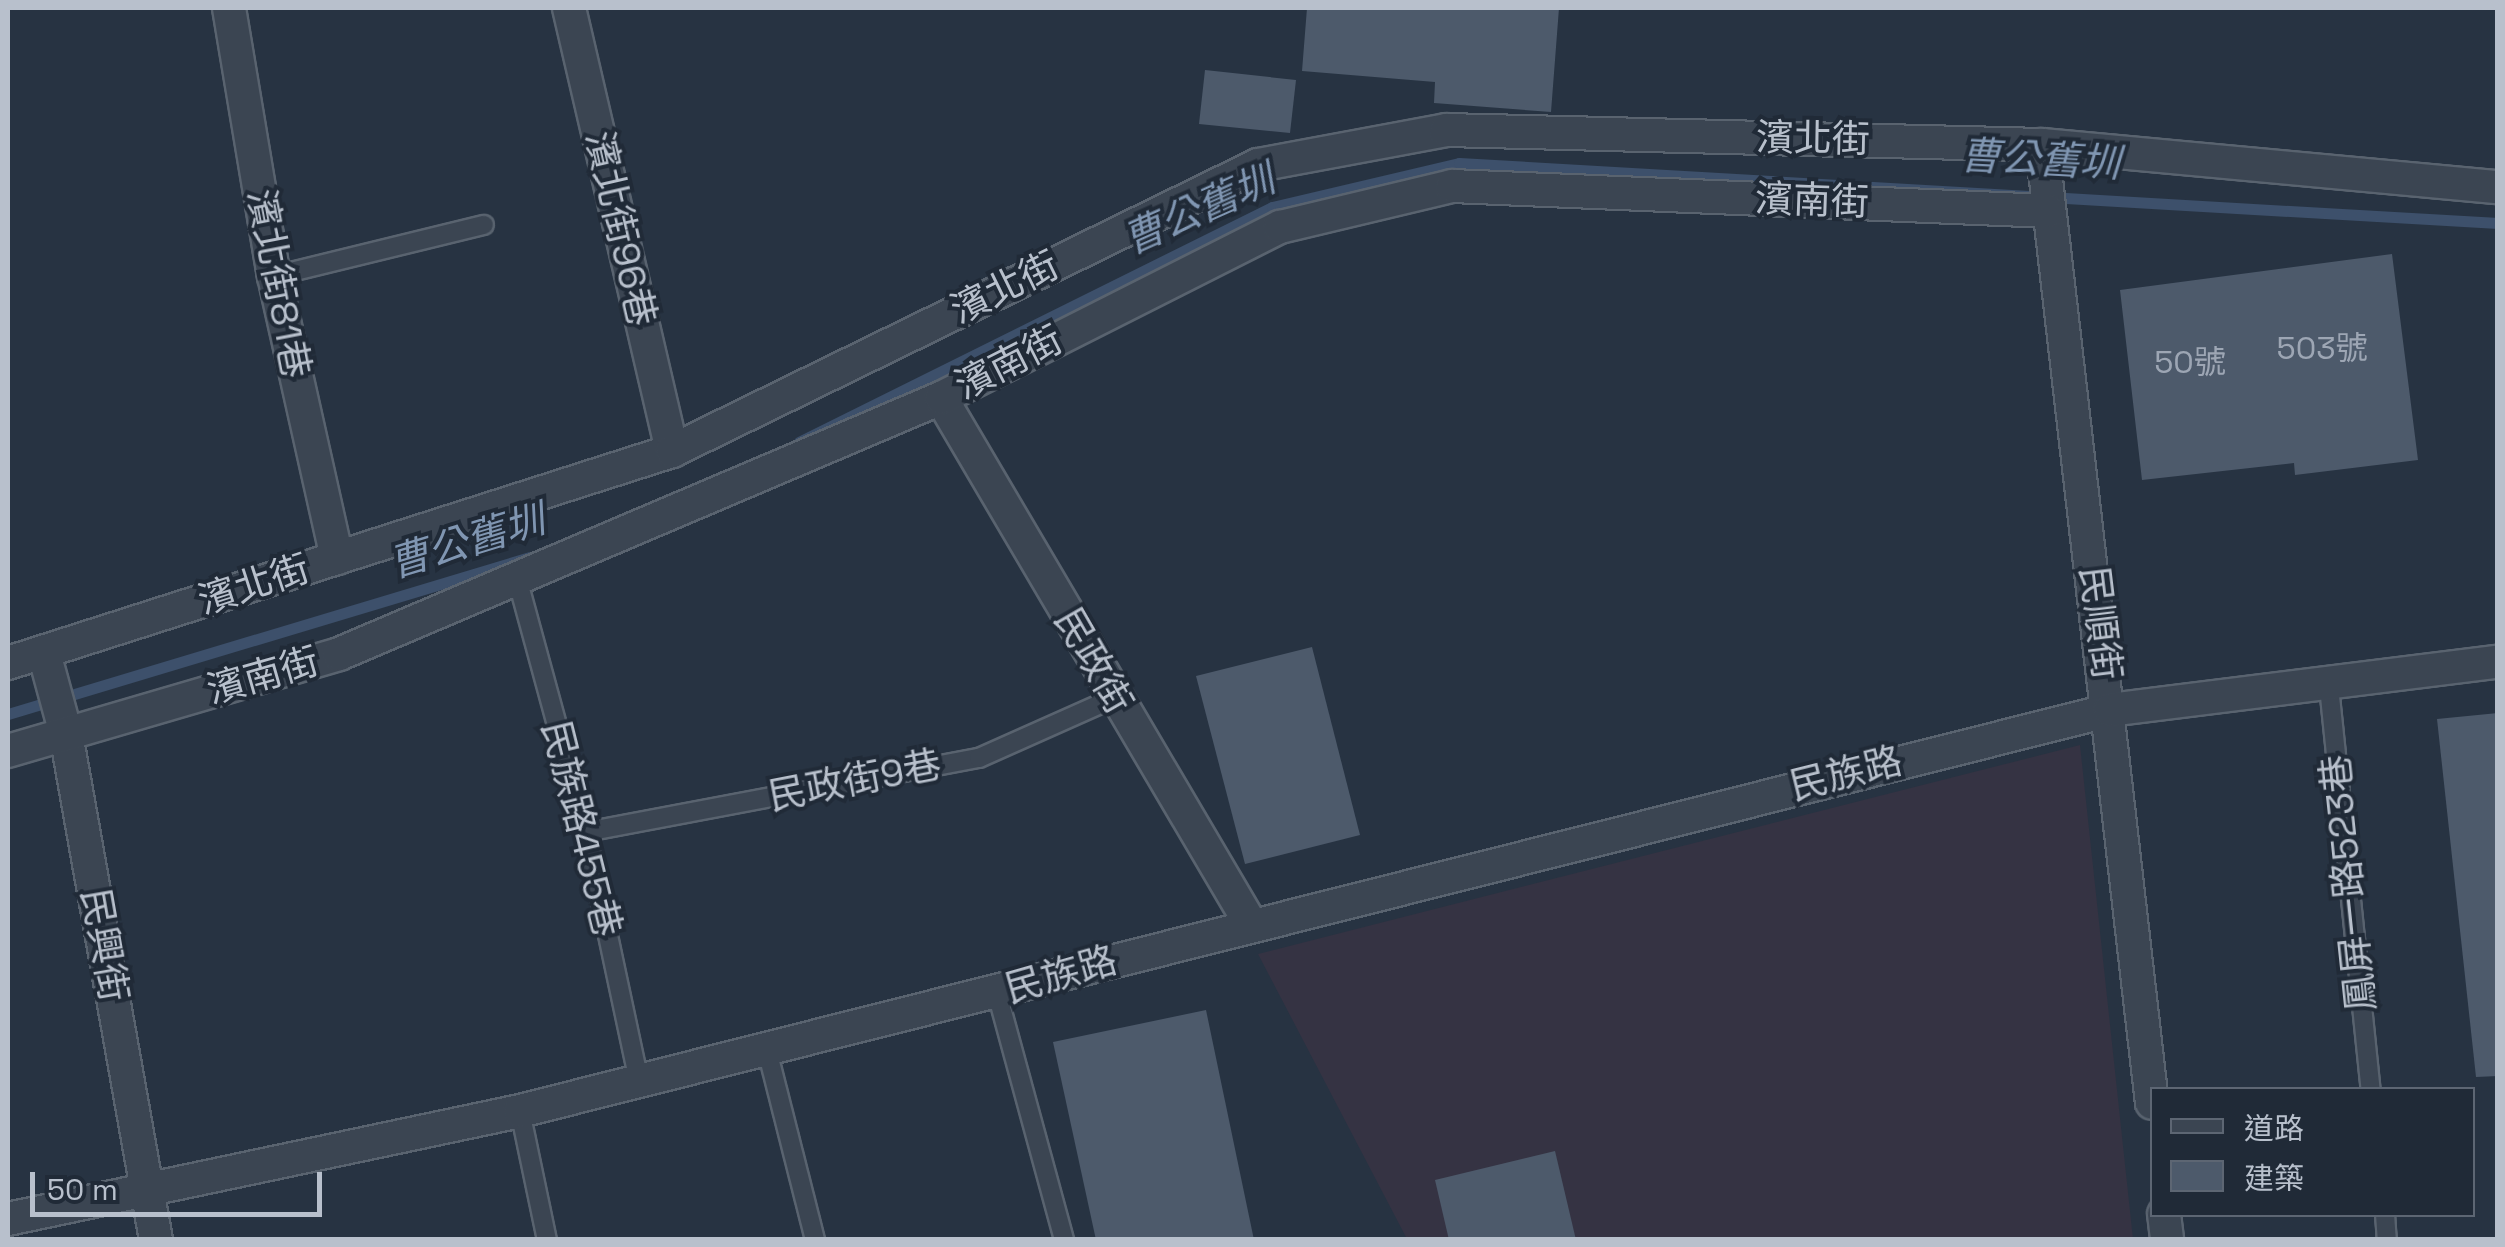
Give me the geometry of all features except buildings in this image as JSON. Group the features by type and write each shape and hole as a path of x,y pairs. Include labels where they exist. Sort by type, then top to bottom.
{"street":[{"name":"濱北街81巷","path":"229,8 274,276 337,558"},
{"name":"濱北街96巷","path":"569,8 672,451"},
{"name":"濱北街","path":"8,664 46,662 337,558 672,451 1258,164 1446,130 2043,152 2498,187"},
{"name":"民順街","path":"2043,152 2150,1087"},
{"name":"濱南街","path":"8,751 63,721 339,654 941,398 1280,228 1452,186 2047,204"},
{"name":"民政街","path":"941,398 1114,698 1249,921"},
{"name":"民興街","path":"46,662 63,721 156,1240"},
{"name":"民族路","path":"8,1219 147,1186 520,1111 997,994 1249,921 2110,710 2328,677 2498,662"}],"lane":[{"path":"274,276 484,225"},
{"name":"民族路455巷","path":"517,578 586,832 638,1082"},
{"name":"鳳屏一路523巷","path":"2328,677 2372,1087"},
{"name":"民政街9巷","path":"586,832 980,758 1114,698"},
{"path":"997,994 1064,1240"},
{"path":"767,1050 814,1240"},
{"path":"520,1111 547,1240"}],"shaded area":[{"path":"2080,745 2133,1239 1407,1239 1258,954"}],"waterway":[{"name":"曹公舊圳","path":"799,442 1272,207 1459,163 2498,223"},
{"name":"曹公舊圳","path":"8,714 530,557"}]}
